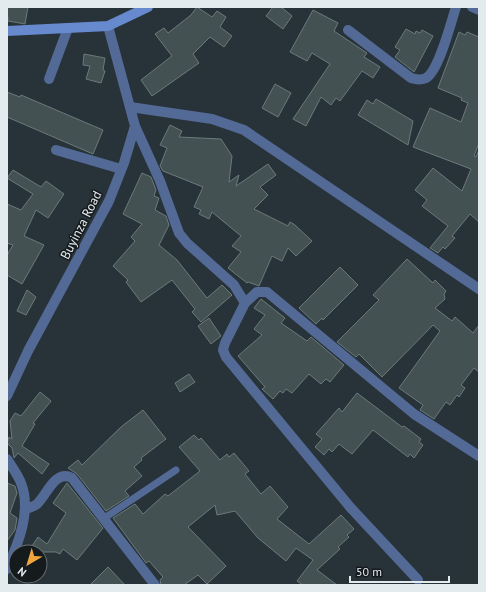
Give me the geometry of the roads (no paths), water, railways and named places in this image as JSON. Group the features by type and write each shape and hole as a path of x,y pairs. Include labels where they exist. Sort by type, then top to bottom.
{"street":[{"path":"7,31 108,26 148,7"},
{"path":"348,30 411,78 418,80 426,78 431,74 456,7"},
{"path":"472,7 479,10"},
{"path":"108,26 135,126 182,238 234,285 245,303"},
{"path":"49,79 68,28"},
{"path":"130,107 212,119 244,130 479,289"},
{"name":"Buyinza Road","path":"7,396 28,351 109,201 135,126"},
{"path":"56,150 121,169"},
{"path":"418,580 350,506 226,357 223,350 224,343 245,303 257,292 267,292 414,414 479,456"},
{"path":"7,459 21,482 25,509 23,525 7,569"},
{"path":"25,509 38,504 58,477 65,475 72,478 155,585"}],"lane":[{"path":"103,519 176,470"}]}
